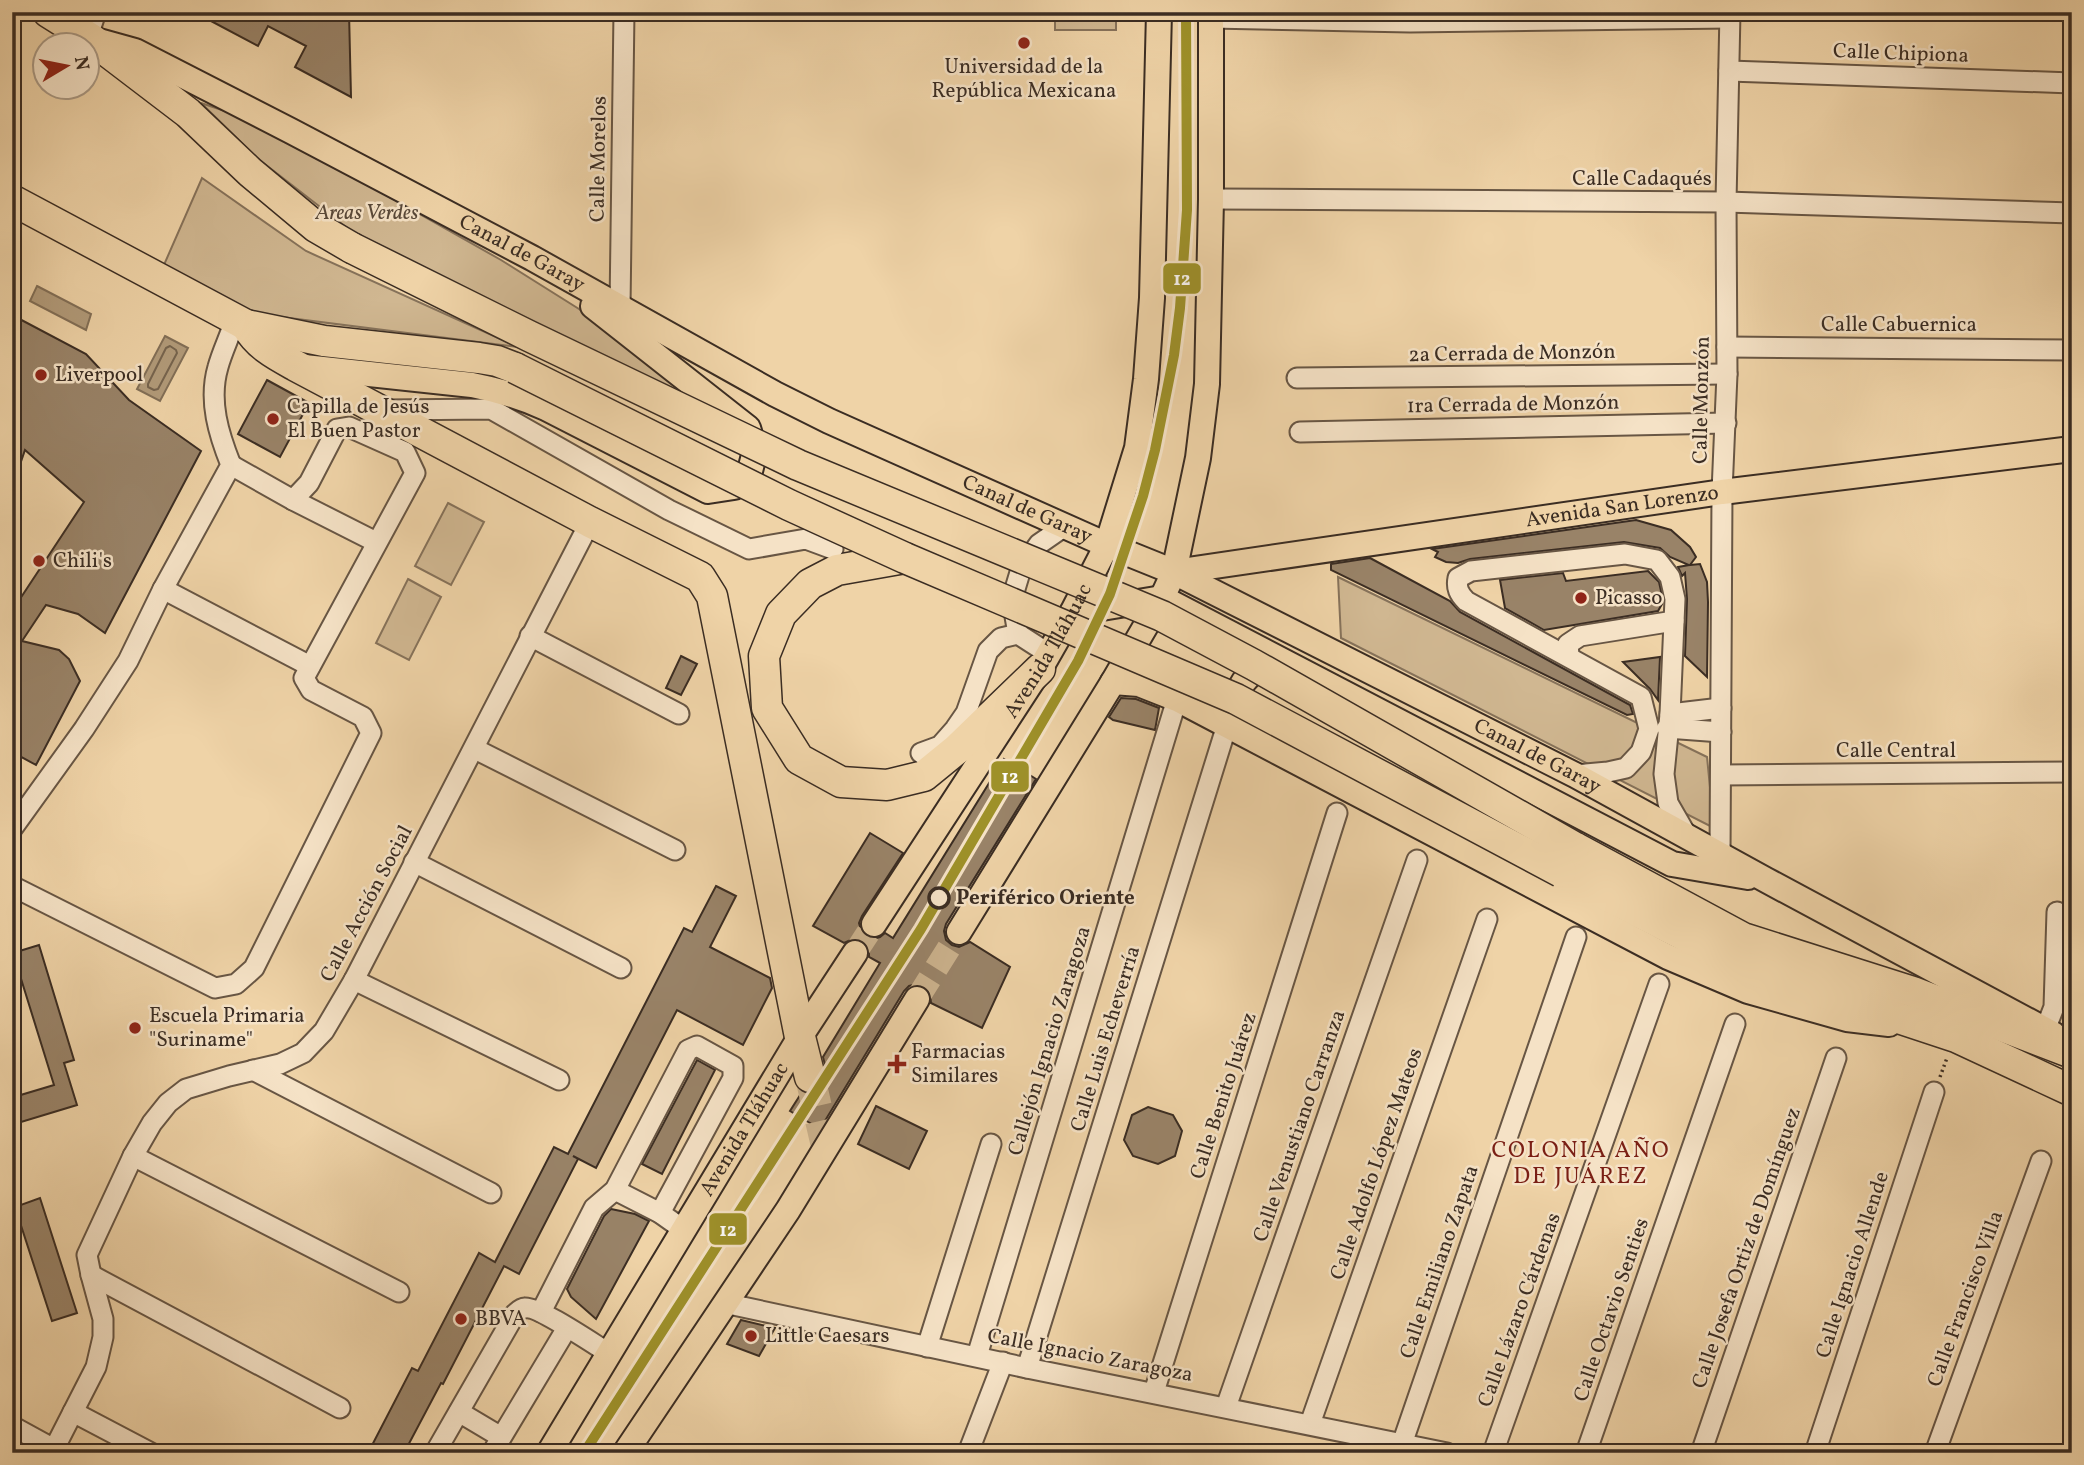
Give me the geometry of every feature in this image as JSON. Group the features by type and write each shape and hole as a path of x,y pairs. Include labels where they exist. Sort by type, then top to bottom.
{"highway":[{"path":"48,12 92,29 188,113 250,172 316,226 352,248 798,465 1162,616 1254,665 1747,968 1944,1033 2072,1091"},
{"path":"12,200 241,322 324,341 479,358 515,368 789,505 905,558 1236,699 1568,859 1743,938 1913,992 2072,1053"},
{"path":"241,322 263,347 296,366 590,522 700,576 712,596 810,1077"},
{"path":"905,558 837,570 810,584 781,614 764,656 767,708 800,759 841,782 887,785 924,776 957,749 1045,661"}],"main road":[{"name":"Avenida Tláhuac","path":"874,924 1045,661 1107,545 1137,448 1146,379 1152,298 1159,12"},
{"path":"959,932 1113,682 1162,598 1174,572 1198,458 1207,384 1211,15"},
{"name":"Canal de Garay","path":"92,29 532,258 786,399 1107,545 1174,572 1575,775 1687,836 1716,863 1766,880 2072,1045"},
{"path":"296,366 499,390 546,408 709,491 734,487 750,471 755,451 748,428 532,258"},
{"name":"Avenida San Lorenzo","path":"1174,572 1722,492 2072,449"},
{"path":"1072,613 1162,598 1672,864 1716,863"},
{"path":"1236,729 1239,692 1254,671 1287,663"},
{"path":"1113,682 1139,684 1177,699 1691,967 1748,991 1847,1019 1944,1033"},
{"name":"Avenida Tláhuac","path":"549,1453 800,1037 855,953"},
{"path":"625,1453 788,1210 917,999"}],"street":[{"name":"Calle Morelos","path":"620,307 624,12"},
{"path":"1211,15 1423,22 1730,15"},
{"name":"Calle Monzón","path":"1716,863 1721,775 1722,492 1727,374 1726,202 1730,15"},
{"name":"Calle Chipiona","path":"1728,71 2072,83"},
{"name":"Calle Cadaqués","path":"1211,199 1726,202 2072,213"},
{"path":"241,322 217,370 214,403 218,432 231,465 376,542"},
{"name":"Calle Cabuernica","path":"1727,347 2072,350"},
{"name":"2a Cerrada de Monzón","path":"1297,378 1727,374"},
{"path":"378,410 491,409 669,510 749,549 806,540 833,549"},
{"name":"1ra Cerrada de Monzón","path":"1300,432 1726,423"},
{"path":"12,886 215,988 236,984 254,968 371,733 363,716 311,690 304,678 415,473 405,452 349,427 337,429 309,483 293,499"},
{"path":"12,829 84,729 128,661 163,589 231,465"},
{"name":"Calle Acción Social","path":"53,1451 96,1367 103,1337 103,1319 87,1255 133,1156 152,1123 168,1103 186,1089 280,1064 303,1053 324,1031 354,980 590,522"},
{"path":"1045,661 1017,634 1012,598 1021,569 1039,544 1065,526"},
{"path":"1575,775 1626,768 1641,752 1649,729 1641,697 1466,601 1459,595 1458,578 1471,571 1625,554 1657,560 1670,577 1675,599 1664,774 1668,803 1687,836"},
{"path":"163,589 310,666"},
{"path":"1569,656 1568,644 1580,636 1674,621"},
{"path":"921,753 940,746 966,713 988,650 1001,638 1017,634"},
{"path":"530,636 680,713"},
{"name":"Callejón Ignacio Zaragoza","path":"977,1356 1177,699"},
{"path":"1668,721 1721,708"},
{"path":"1668,721 1721,732"},
{"name":"Calle Luis Echeverría","path":"1027,1368 1236,729"},
{"path":"475,748 675,850"},
{"name":"Calle Central","path":"1721,775 2072,772"},
{"name":"Calle Benito Juárez","path":"1154,1392 1338,813"},
{"name":"Calle Venustiano Carranza","path":"1226,1407 1417,860"},
{"path":"414,863 621,968"},
{"path":"2045,1030 2054,1007 2057,912"},
{"name":"Calle Adolfo López Mateos","path":"1310,1424 1487,919"},
{"name":"Calle Emiliano Zapata","path":"1402,1444 1576,937"},
{"path":"354,980 559,1080"},
{"name":"Calle Lázaro Cárdenas","path":"1493,1453 1659,984"},
{"name":"Calle Octavio Senties","path":"1586,1453 1735,1024"},
{"path":"541,1312 594,1208 615,1190 688,1050 697,1046 733,1066 733,1078 660,1213"},
{"name":"Calle Josefa Ortiz de Domínguez","path":"1700,1453 1836,1058"},
{"path":"253,1070 491,1193"},
{"name":"Calle Ignacio Allende","path":"1815,1453 1934,1092"},
{"path":"927,1347 991,1144"},
{"path":"133,1156 398,1292"},
{"name":"Calle Francisco Villa","path":"1935,1453 2041,1161"},
{"path":"615,1190 660,1213 684,1230"},
{"path":"90,1275 340,1408"},
{"name":"Calle Ignacio Zaragoza","path":"724,1303 1447,1453"},
{"path":"435,1453 515,1314 526,1308 541,1312 610,1354"},
{"path":"458,1412 497,1445 567,1328"},
{"path":"968,1453 1003,1363"},
{"path":"73,1412 151,1453"},
{"path":"12,1426 53,1451"}],"path":[{"path":"1934,1092 1944,1033"}],"green space":[{"path":"1055,12 1116,12 1116,30 1055,30"},
{"name":"Areas Verdes","path":"201,103 243,117 501,260 579,309 717,417 355,234 257,158"},
{"path":"202,178 306,251 518,347 249,313 160,274"},
{"path":"448,503 484,522 451,585 415,566"},
{"path":"1338,577 1707,757 1714,828 1341,638"},
{"path":"408,579 441,597 409,660 376,643"}],"water":[{"path":"37,286 91,314 86,330 30,301"},
{"path":"165,336 188,348 160,401 137,389"}],"building":[{"path":"194,12 349,12 351,97 295,67 306,46 268,26 258,46"},
{"path":"12,315 86,354 129,400 201,451 105,633 78,614 46,605 22,641 59,650 69,659 80,681 36,765 12,752 12,611 84,502 25,450 15,479 12,479"},
{"name":"Capilla de Jesús El Buen Pastor","path":"267,380 309,403 280,457 238,434"},
{"path":"1636,520 1671,530 1690,547 1696,557 1690,565 1700,564 1707,582 1707,677 1685,656 1685,573 1682,576 1678,567 1689,565 1670,557 1660,548 1624,542 1470,559 1458,563 1435,557 1438,552 1432,549"},
{"path":"1370,558 1450,601 1460,612 1630,705 1633,714 1627,715 1331,570 1331,564"},
{"name":"Picasso","path":"1648,571 1659,582 1663,600 1658,611 1544,630 1505,608 1500,580 1563,573 1566,581"},
{"path":"681,656 697,664 681,695 666,688"},
{"path":"1660,657 1658,700 1623,662"},
{"path":"1121,698 1136,699 1159,708 1155,730 1109,717"},
{"path":"1004,759 1036,779 944,931 946,940 952,945 959,947 970,942 1010,967 982,1028 931,1003 930,993 924,986 909,986 820,1129 790,1111 802,1092 814,1094 823,1089 827,1082 827,1073 823,1057 880,963 869,957 869,947 863,940 855,938 844,943 813,926 870,833 903,853 859,923 865,936 873,939 885,933 893,938"},
{"path":"716,886 736,896 710,947 770,978 772,988 743,1045 677,1010 596,1168 573,1156 578,1159 519,1274 504,1266 404,1453 368,1453 412,1368 418,1371 479,1253 495,1262 554,1147 568,1154 684,928 692,932"},
{"path":"39,945 74,1060 64,1063 77,1105 21,1122 14,1097 54,1085 13,953"},
{"path":"697,1060 715,1070 662,1174 642,1164"},
{"path":"876,1106 927,1131 909,1169 858,1144"},
{"path":"1148,1107 1173,1115 1182,1131 1175,1156 1158,1164 1133,1156 1124,1140 1132,1115"},
{"path":"40,1198 77,1313 52,1321 15,1207"},
{"path":"611,1209 635,1214 649,1221 596,1319 571,1297 567,1289 604,1216"},
{"name":"Little Caesars","path":"741,1320 775,1328 759,1356 727,1344"}],"tunnel":[{"path":"855,953 874,924"},
{"path":"917,999 959,932"},
{"path":"810,1077 826,1146"}],"transit line":[{"name":"12","path":"584,1453 921,929 1078,661 1110,594 1143,496 1174,355 1187,210 1186,12"}],"place":[{"name":"Universidad de la República Mexicana","path":"1024,43"},
{"name":"Liverpool","path":"41,375"},
{"name":"Capilla de Jesús El Buen Pastor","path":"273,419"},
{"name":"Chili's","path":"39,561"},
{"name":"Picasso","path":"1581,598"},
{"name":"Periférico Oriente","path":"939,898"},
{"name":"Escuela Primaria \"Suriname\"","path":"135,1028"},
{"name":"Farmacias Similares","path":"897,1064"},
{"name":"BBVA","path":"461,1319"},
{"name":"Little Caesars","path":"751,1336"}],"district":[{"name":"COLONIA AÑO DE JUÁREZ","path":"1581,1164"}]}
